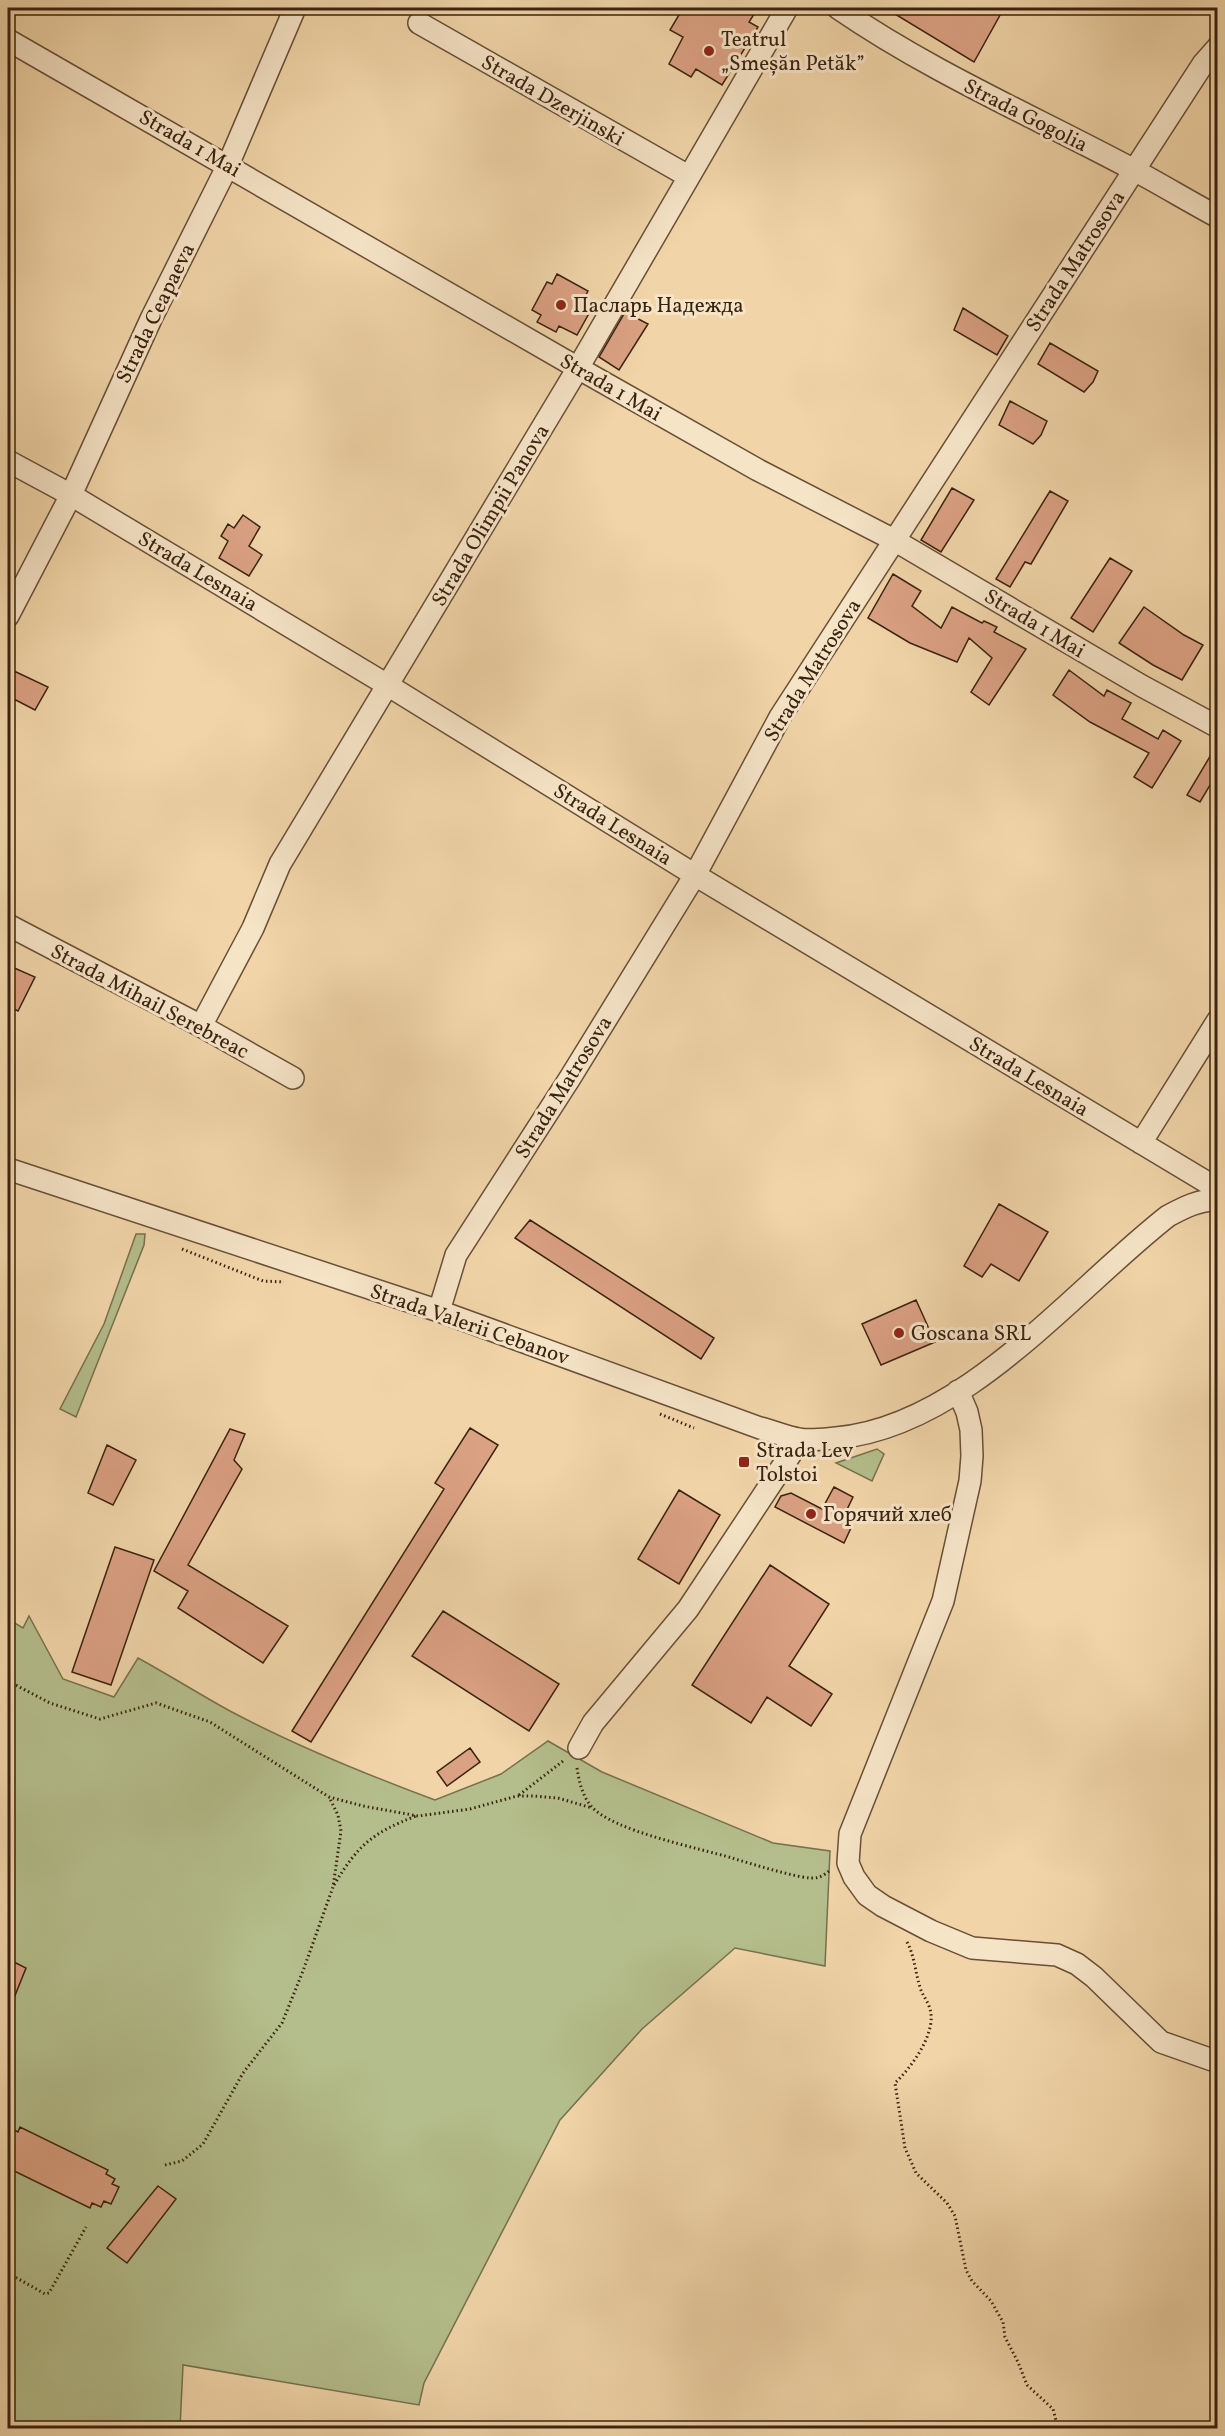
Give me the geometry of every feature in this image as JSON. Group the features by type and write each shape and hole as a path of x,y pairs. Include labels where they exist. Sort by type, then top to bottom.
{"street":[{"name":"Strada Ceapaeva","path":"8,615 70,495 151,319 228,165 295,8"},
{"name":"Strada Olimpii Panova","path":"201,1026 253,928 280,864 578,368 787,8"},
{"name":"Strada Gogolia","path":"838,8 868,28 978,91 1134,170 1218,218"},
{"name":"Strada Dzerjinski","path":"419,23 688,176"},
{"name":"Strada 1 Mai","path":"8,39 578,368 758,470 894,540 1142,686 1218,727"},
{"name":"Strada Matrosova","path":"439,1311 456,1255 570,1078 695,875 780,717 1203,64 1218,47"},
{"name":"Strada Lesnaia","path":"8,461 70,495 389,686 695,875 1218,1189"},
{"name":"Strada Mihail Serebreac","path":"8,925 201,1026 293,1078"},
{"path":"1141,1143 1218,1020"},
{"name":"Strada Valerii Cebanov","path":"8,1169 439,1311 760,1428 800,1440 851,1437 893,1424 932,1407 978,1378 1038,1331 1168,1216 1186,1207 1208,1200 1218,1200"},
{"path":"958,1390 971,1430 970,1481 943,1601 850,1834 848,1863 854,1877 867,1895 892,1911 972,1948 1057,1955 1077,1964 1094,1977 1161,2042 1218,2062"},
{"path":"579,1748 593,1723 688,1609 800,1440"}],"path":[{"path":"8,1681 50,1702 100,1719 156,1703 210,1722 329,1797 418,1816"},
{"path":"579,1748 577,1762 579,1779 583,1794 592,1808"},
{"path":"517,1796 579,1748"},
{"path":"333,1887 350,1858 363,1844 397,1824 418,1816 470,1809 517,1796 558,1798 592,1808 611,1819 674,1843 802,1877 815,1879 823,1877 847,1852"},
{"path":"165,2165 182,2161 203,2144 243,2073 282,2023 333,1887 341,1831 338,1815 329,1797"},
{"path":"892,1911 912,1952 920,1988 931,2011 930,2025 923,2046 907,2073 895,2084 905,2148 918,2176 951,2208 955,2216 966,2270 972,2281 991,2301 1003,2322 1005,2337 1027,2385 1053,2409 1058,2428"},
{"path":"8,2273 45,2294 49,2293 86,2227"}],"green space":[{"path":"136,1234 145,1234 144,1245 76,1417 60,1409 104,1324"},
{"path":"877,1449 884,1454 872,1481 836,1463"},
{"path":"29,1616 63,1679 114,1697 138,1658 230,1711 305,1748 435,1800 501,1774 548,1741 602,1772 773,1843 830,1851 825,1966 735,1948 642,2029 560,2120 424,2383 419,2405 183,2365 180,2428 8,2428 8,1619 23,1628"}],"building":[{"name":"Teatrul „Smeșăn Petăk”","path":"683,8 758,8 749,22 758,27 722,85 696,69 691,77 669,64 683,37 670,30"},
{"path":"885,8 1004,8 974,62"},
{"name":"Пасларь Надежда","path":"557,274 588,291 582,302 592,308 577,335 559,326 556,332 537,322 541,315 532,310 547,282 552,284"},
{"path":"963,308 1008,336 997,355 954,330"},
{"path":"625,312 648,324 619,370 599,357"},
{"path":"1050,343 1098,371 1093,382 1084,392 1038,364"},
{"path":"1010,401 1047,421 1041,435 1033,444 999,425"},
{"path":"952,488 974,500 941,552 921,540"},
{"path":"1050,491 1068,501 1031,564 1025,562 1010,587 996,579"},
{"path":"243,515 260,527 249,546 262,555 249,576 219,558 228,541 221,536 228,524 234,528"},
{"path":"1110,558 1132,571 1093,632 1071,618"},
{"path":"893,574 921,591 912,606 941,628 952,607 982,623 984,621 997,627 994,632 1026,649 989,705 971,692 992,658 969,638 957,662 910,643 868,618"},
{"path":"1144,607 1184,635 1203,645 1182,680 1119,643"},
{"path":"1069,670 1104,696 1107,690 1131,703 1122,719 1158,739 1163,730 1181,741 1152,788 1134,777 1149,753 1090,722 1053,695"},
{"path":"14,671 48,687 35,710 8,696 8,684"},
{"path":"1218,743 1218,791 1210,785 1200,802 1187,795"},
{"path":"12,967 35,977 18,1011 8,1006 8,978"},
{"path":"999,1204 1048,1232 1019,1281 991,1264 982,1277 964,1266"},
{"path":"530,1220 714,1338 701,1359 515,1238"},
{"name":"Goscana SRL","path":"916,1300 935,1342 881,1365 862,1324"},
{"path":"470,1428 498,1445 311,1742 292,1731 444,1489 435,1483"},
{"path":"230,1429 245,1434 234,1460 242,1469 188,1565 288,1626 263,1663 178,1608 188,1591 154,1571"},
{"path":"107,1445 136,1460 113,1505 88,1493"},
{"name":"Горячий хлеб","path":"834,1487 853,1497 842,1520 851,1528 844,1543 775,1507 781,1496 791,1493 822,1509"},
{"path":"679,1490 720,1515 679,1584 638,1559"},
{"path":"115,1547 154,1560 111,1685 72,1672"},
{"path":"770,1565 829,1604 789,1666 832,1694 811,1726 767,1697 751,1723 692,1685"},
{"path":"443,1611 559,1684 529,1731 412,1656"},
{"path":"470,1748 480,1762 447,1786 437,1772"},
{"path":"8,1959 26,1968 8,2013"},
{"path":"8,2127 18,2132 20,2127 108,2170 106,2174 115,2179 112,2184 119,2187 111,2204 104,2201 101,2207 92,2203 90,2208 8,2168"},
{"path":"158,2186 176,2199 127,2263 107,2248"}],"place":[{"name":"Teatrul „Smeșăn Petăk”","path":"709,51"},
{"name":"Пасларь Надежда","path":"561,305"},
{"name":"Goscana SRL","path":"899,1333"},
{"name":"Strada Lev Tolstoi","path":"744,1462"},
{"name":"Горячий хлеб","path":"811,1514"}]}
